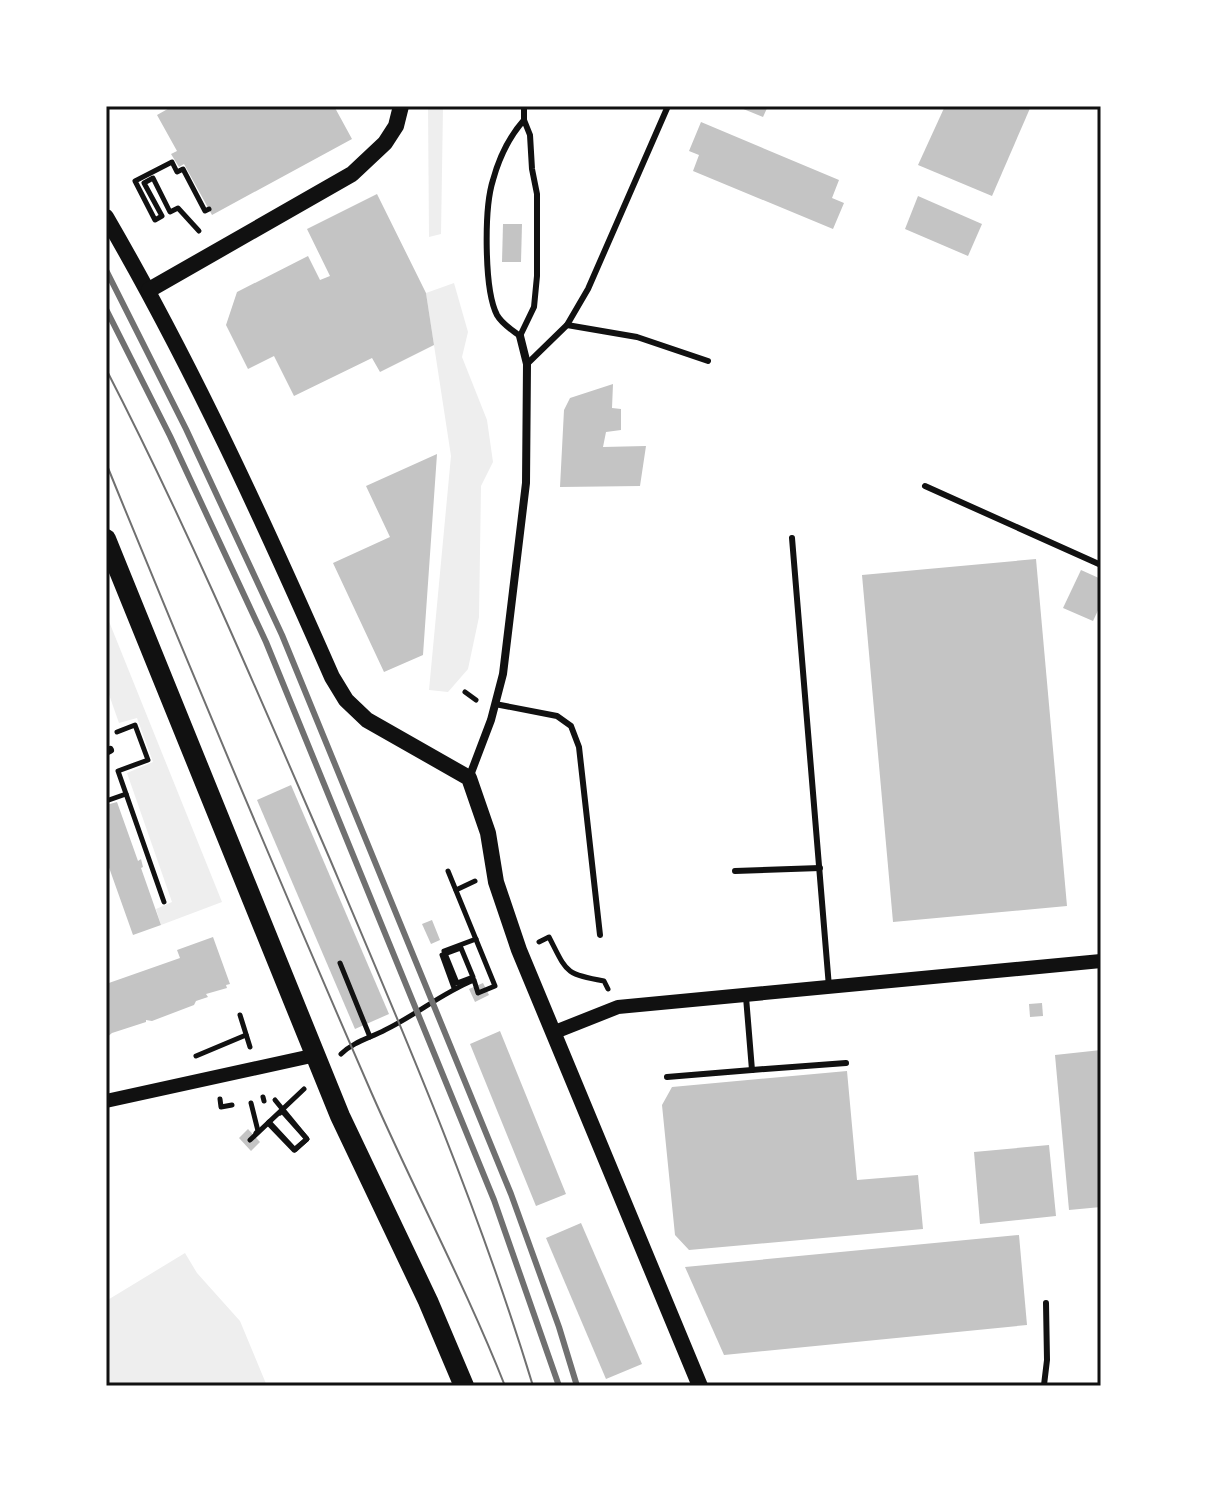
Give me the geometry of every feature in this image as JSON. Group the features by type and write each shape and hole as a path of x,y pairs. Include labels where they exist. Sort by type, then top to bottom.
{"main road":[{"path":"149,290 352,174 385,143 396,126 401,106"},
{"path":"106,217 149,290 236,464 332,677 346,700 367,720 469,778 488,833 501,896 519,950 700,1386"},
{"path":"106,539 344,1125 428,1301 464,1386"}],"street":[{"path":"469,778 503,674 526,483 527,364 520,336"},
{"path":"555,1032 618,1007 1101,961"},
{"path":"106,1101 316,1055"}],"lane":[{"path":"524,106 537,194 537,276 534,307 520,336 499,319 495,309 487,248 492,181 510,136 524,120"},
{"path":"527,364 567,325 588,289 668,106"},
{"path":"567,325 637,337 708,361"},
{"path":"925,486 1101,565"},
{"path":"792,538 829,987"},
{"path":"495,704 557,716 571,726 579,747 600,935"},
{"path":"735,871 820,868"},
{"path":"746,993 752,1070"},
{"path":"667,1077 846,1063"},
{"path":"1030,1386 1044,1385 1046,1303"}],"path":[{"path":"199,231 178,208 170,212 153,178 144,183 162,216 155,220 135,181 172,162 177,172 183,169 205,211 209,209"},
{"path":"465,692 477,700"},
{"path":"106,737 135,725 148,760 118,771 164,902"},
{"path":"106,801 126,794"},
{"path":"337,1058 348,1047 386,1030 454,988 474,980 478,993 495,986 448,871"},
{"path":"456,890 475,881"},
{"path":"549,937 566,970 574,976 604,981"},
{"path":"454,988 442,955 451,952 461,948 473,977 457,983 449,962 444,951 476,939"},
{"path":"340,963 370,1037"},
{"path":"240,1015 250,1048"},
{"path":"196,1056 246,1035"},
{"path":"251,1103 258,1131 250,1140 314,1080"},
{"path":"268,1123 294,1150 301,1145 307,1139 282,1111 269,1123 277,1132 286,1141 295,1150 301,1145 307,1139 275,1100"},
{"path":"221,1107 232,1105"}],"shaded area":[{"path":"428,106 443,106 441,234 429,237"},
{"path":"454,283 468,332 462,357 487,420 493,462 481,486 479,617 468,669 448,692 429,690 451,456 426,293"},
{"path":"106,614 222,902 161,925 156,909 172,902 127,773 153,762 137,718 119,723 106,686"},
{"path":"185,1253 197,1273 240,1321 267,1386 106,1386 106,1301"}],"building":[{"path":"173,106 334,106 352,139 212,215 184,164 179,167 171,154 177,151 157,115"},
{"path":"736,106 768,106 763,117"},
{"path":"945,106 1031,106 992,196 918,165"},
{"path":"701,122 839,180 832,198 844,203 833,229 693,171 699,155 689,151"},
{"path":"377,194 426,293 434,345 380,372 372,358 294,396 274,356 248,369 226,325 237,292 308,256 320,280 330,276 307,229"},
{"path":"918,196 982,224 968,256 905,229"},
{"path":"503,224 522,224 521,262 502,262"},
{"path":"613,384 612,408 621,409 621,430 606,432 603,447 646,446 640,486 560,487 564,410 570,398"},
{"path":"437,454 423,655 384,672 333,563 390,537 366,486"},
{"path":"1036,559 1067,906 893,922 862,575"},
{"path":"1081,570 1101,579 1101,604 1093,621 1063,608"},
{"path":"291,785 389,1014 355,1029 257,800"},
{"path":"117,802 138,861 141,859 141,868 161,925 133,935 106,859 106,805"},
{"path":"432,920 440,940 431,944 422,924"},
{"path":"213,937 230,984 226,985 227,988 206,994 208,997 196,1001 194,1005 152,1021 146,1020 106,1038 106,984 180,958 177,950"},
{"path":"483,983 489,995 475,1002 469,989"},
{"path":"1042,1003 1043,1016 1030,1017 1029,1004"},
{"path":"500,1031 566,1194 536,1206 470,1044"},
{"path":"1101,1050 1101,1207 1069,1210 1055,1055"},
{"path":"847,1071 857,1180 918,1175 923,1229 689,1250 675,1235 662,1105 672,1087"},
{"path":"248,1129 260,1142 251,1151 239,1138"},
{"path":"1049,1145 1056,1216 980,1224 974,1152"},
{"path":"581,1223 642,1364 606,1379 546,1238"},
{"path":"1019,1235 1027,1325 724,1355 685,1267"}],"tram line":[{"path":"106,369 222,611 329,857 464,1185 533,1386"},
{"path":"106,463 338,1016 505,1386"}],"railway":[{"path":"106,270 186,429 282,635 511,1194 577,1386"},
{"path":"106,309 170,436 266,642 494,1200 559,1386"}]}
